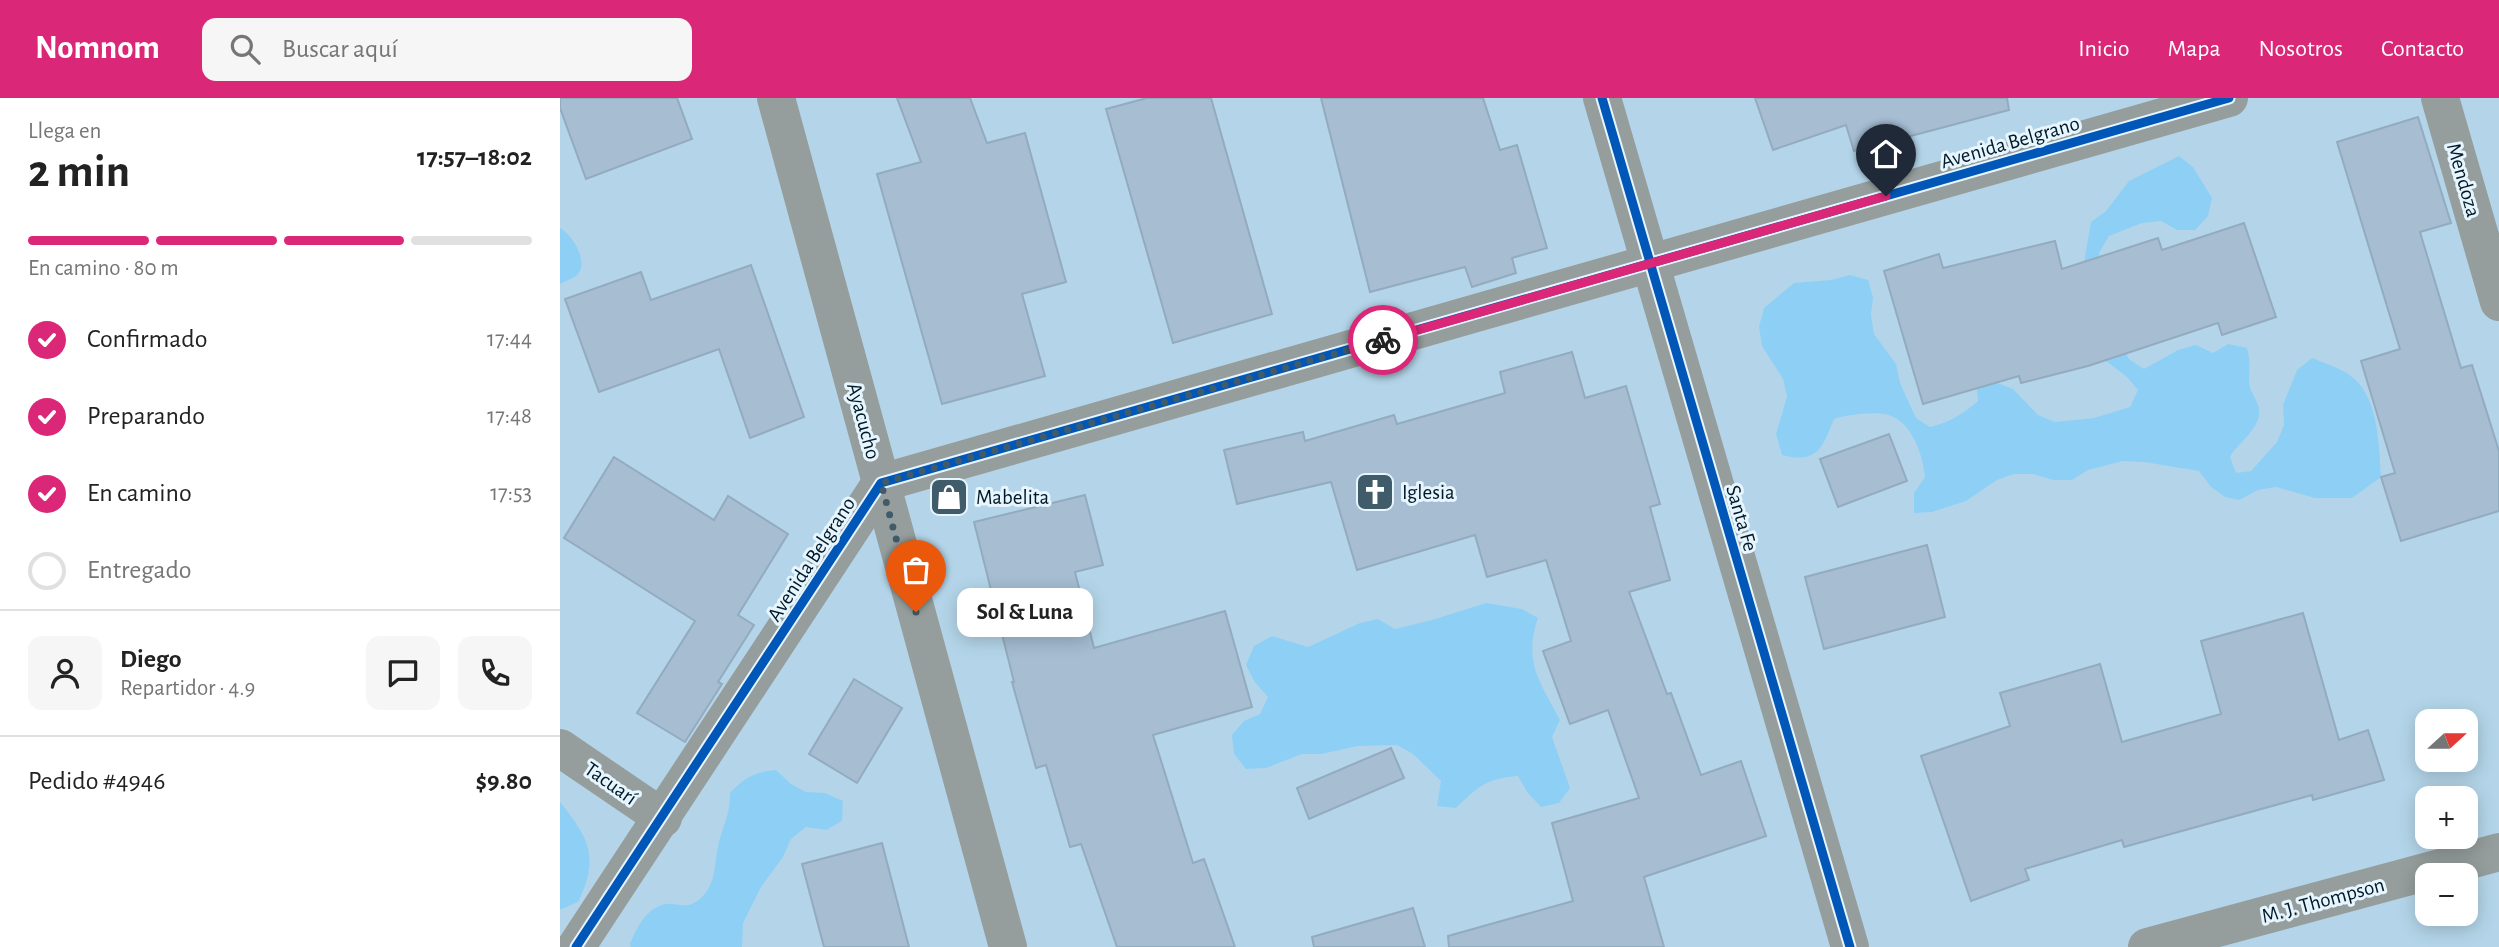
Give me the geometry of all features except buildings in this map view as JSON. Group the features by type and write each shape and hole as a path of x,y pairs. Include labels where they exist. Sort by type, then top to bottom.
{"street":[{"name":"Ayacucho","path":"776,98 1009,947"},
{"name":"Santa Fe","path":"1602,98 1850,947"},
{"name":"Avenida Belgrano","path":"576,947 881,483 2229,98"},
{"name":"Mendoza","path":"2440,98 2499,302"},
{"name":"Tacuarí","path":"560,748 663,818"},
{"name":"M. J. Thompson","path":"2147,947 2499,852"}],"shaded area":[{"path":"2179,156 2193,167 2212,198 2208,216 2195,230 2177,230 2161,221 2142,223 2109,236 2099,253 2103,290 2113,327 2129,359 2144,369 2178,350 2196,345 2213,353 2228,344 2247,348 2249,381 2259,416 2251,432 2230,457 2236,473 2251,471 2277,442 2284,425 2283,405 2297,370 2312,358 2340,369 2358,383 2372,407 2378,436 2381,477 2352,498 2315,498 2276,487 2258,490 2239,500 2225,497 2211,487 2199,471 2123,461 2088,470 2072,480 2014,474 1997,480 1966,501 1932,512 1914,513 1914,493 1925,477 1919,450 1904,424 1888,415 1876,413 1834,419 1817,452 1803,457 1782,455 1776,434 1787,397 1783,379 1762,346 1759,327 1764,308 1794,283 1831,280 1850,275 1868,280 1873,297 1871,315 1874,334 1896,364 1900,383 1916,418 1930,427 1967,410 1978,401 1977,388 1995,382 2013,389 2038,415 2055,422 2094,418 2130,407 2138,390 2127,377 2097,354 2081,280 2091,222 2106,211 2129,181"},
{"path":"560,228 570,236 582,264 576,276 560,284"},
{"path":"1486,603 1522,609 1538,618 1532,647 1533,660 1540,683 1560,720 1552,737 1570,788 1559,803 1541,807 1527,792 1518,776 1483,785 1456,808 1437,806 1441,781 1413,754 1397,745 1358,746 1321,754 1302,754 1266,768 1246,769 1234,754 1232,735 1244,721 1260,714 1268,697 1254,681 1246,665 1254,646 1272,636 1308,647 1360,623 1378,619 1395,629"},
{"path":"776,770 791,784 806,792 825,793 843,801 842,821 826,830 806,827 791,839 783,857 761,887 743,923 742,947 631,947 639,926 652,910 665,904 691,904 706,893 714,874 729,809 730,793 750,776"},
{"path":"560,802 584,838 590,861 585,887 578,902 562,909 560,909"}],"cycle path":[{"path":"1602,98 1850,947"},
{"path":"576,947 881,483 2229,98"}],"way so far":[{"path":"916,612 881,483 1383,340"}],"place":[{"name":"Iglesia","path":"1375,492"},
{"name":"Mabelita","path":"949,497"},
{"name":"Sol & Luna","path":"916,612"}],"route":[{"path":"1383,340 1886,196"}]}
